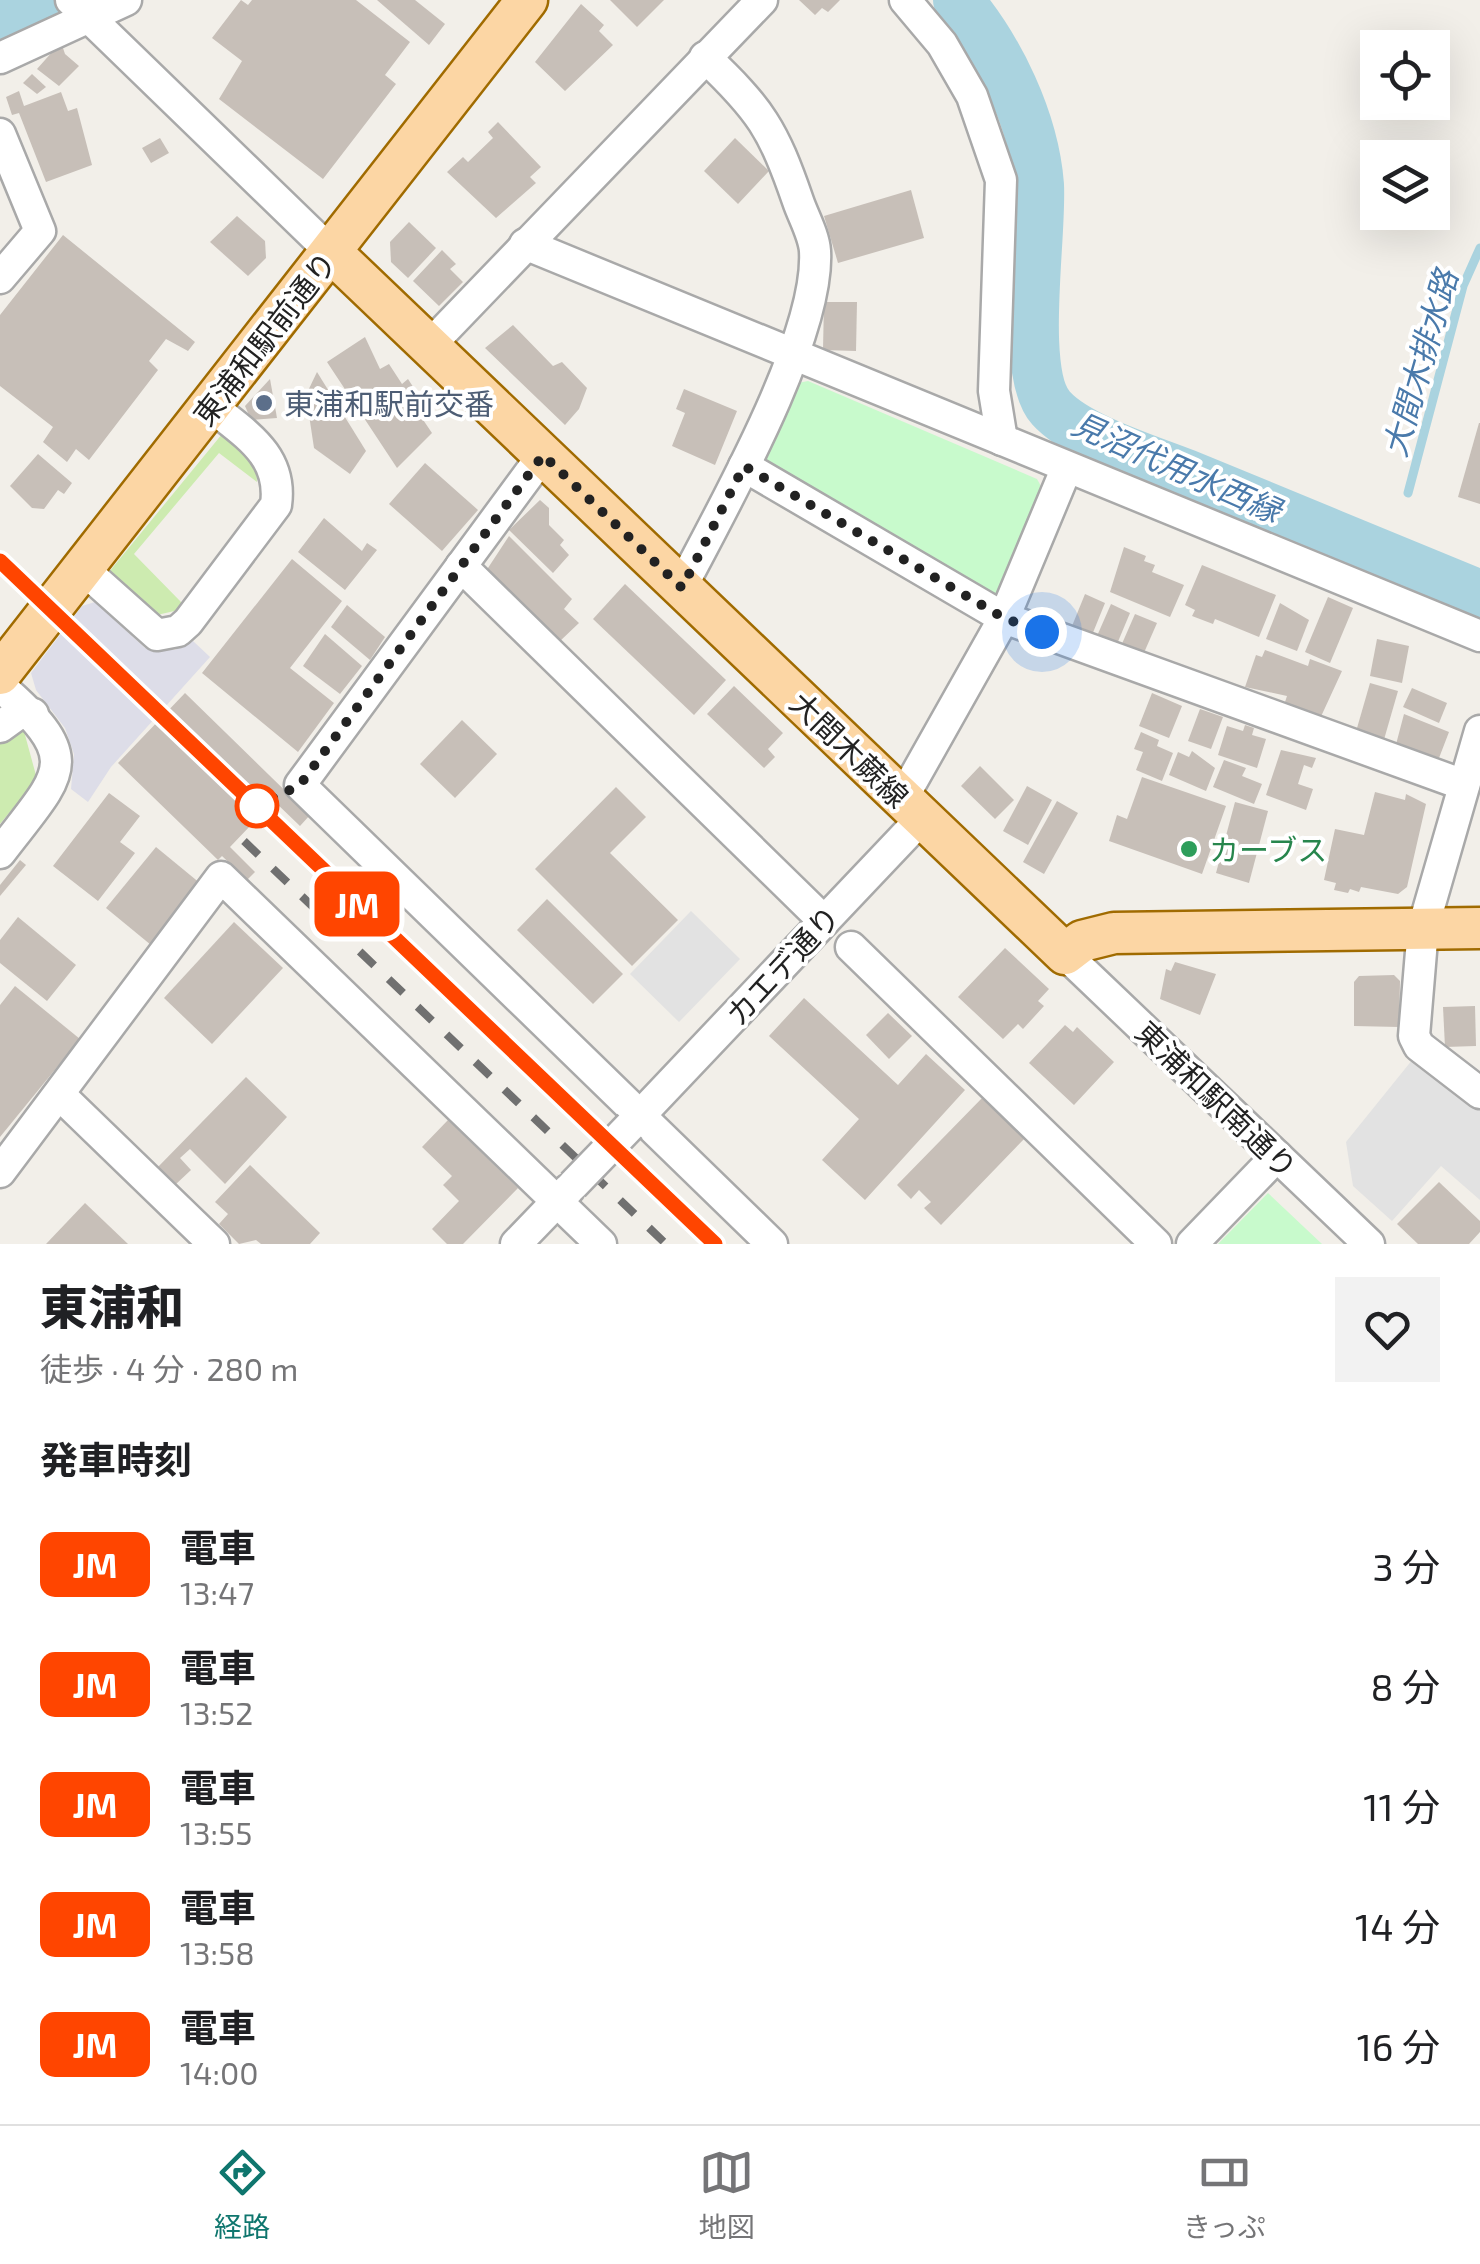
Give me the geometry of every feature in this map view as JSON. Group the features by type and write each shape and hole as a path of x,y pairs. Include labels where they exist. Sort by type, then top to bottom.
{"main road":[{"name":"東浦和駅前通り","path":"0,674 527,0"},
{"name":"大間木蕨線","path":"331,252 1065,954"},
{"path":"1065,954 1082,941 1114,933 1480,928"}],"street":[{"path":"0,58 79,9 126,0"},
{"path":"429,346 762,0"},
{"path":"905,0 942,44 972,96 1001,180 994,391 1002,440"},
{"path":"79,9 331,252"},
{"path":"682,588 744,466 792,354 810,301 815,249 776,137 745,95 705,58"},
{"path":"0,134 40,230 0,278"},
{"path":"525,244 1480,636"},
{"path":"83,569 156,635 178,631 188,622 276,504 278,490 268,454 211,406"},
{"path":"543,455 300,785 636,1120 772,1244"},
{"path":"744,466 1004,618 1464,785"},
{"name":"カエデ通り","path":"565,1193 824,920 912,808 1004,618 1068,467"},
{"path":"462,566 824,920"},
{"path":"0,686 48,730 56,749 56,776 0,853"},
{"path":"0,727 18,714 32,714"},
{"path":"1480,732 1423,928 1414,1036 1419,1046 1480,1093"},
{"path":"0,1172 221,877 565,1193 601,1244"},
{"path":"851,946 1156,1244"},
{"name":"東浦和駅南通り","path":"1065,954 1369,1244"},
{"path":"60,1095 214,1244"},
{"path":"1192,1244 1277,1156"},
{"path":"516,1244 565,1193"}],"green space":[{"path":"808,381 1037,479 1042,488 1000,594 990,598 769,467 764,457 793,384"},
{"path":"227,428 255,450 257,482 219,453 134,554 181,602 183,609 157,615 109,572"},
{"path":"22,724 37,779 0,824 0,741"},
{"path":"1268,1193 1322,1244 1218,1244"}],"shaded area":[{"path":"95,602 145,648 175,650 193,641 210,657 111,767 88,802 71,789 74,754 65,728 36,690 31,673 82,606"},
{"path":"691,911 740,959 679,1022 630,974"},
{"path":"1417,1054 1480,1105 1480,1200 1441,1166 1392,1221 1353,1186 1346,1142"}],"building":[{"path":"241,0 248,5 252,0 356,0 410,42 385,75 396,84 323,179 219,99 242,61 212,38"},
{"path":"377,0 415,0 445,24 429,45"},
{"path":"610,0 664,0 637,27"},
{"path":"799,0 840,0 828,12 822,8 815,15"},
{"path":"581,4 604,25 599,31 613,45 565,91 535,62"},
{"path":"61,42 65,54 79,66 59,86 37,69"},
{"path":"32,74 46,87 37,94 23,83"},
{"path":"19,91 24,106 61,92 68,111 77,108 92,165 46,182 19,113 12,115 6,97"},
{"path":"498,122 541,167 530,177 536,183 496,218 447,172 463,157 468,162 493,138 488,132"},
{"path":"160,138 169,153 151,163 142,148"},
{"path":"735,138 769,171 738,204 704,171"},
{"path":"911,190 924,238 838,263 824,216"},
{"path":"237,216 265,241 266,258 248,276 210,242"},
{"path":"409,222 436,248 408,278 391,262 390,242"},
{"path":"63,235 195,342 188,351 166,339 149,361 158,370 89,460 76,449 67,462 43,442 53,427 0,386 0,315"},
{"path":"442,250 456,264 450,269 463,282 439,306 413,281"},
{"path":"824,302 857,302 856,351 823,350"},
{"path":"513,325 553,366 562,362 587,388 579,409 565,425 485,348"},
{"path":"365,337 380,369 389,364 402,384 408,379 419,396 411,402 432,433 397,468 327,362"},
{"path":"317,372 366,451 350,474 314,448 306,395"},
{"path":"270,379 277,418 251,420 245,406"},
{"path":"684,389 737,411 715,465 672,446 685,413 676,409"},
{"path":"1480,423 1480,504 1458,497"},
{"path":"38,454 72,483 64,494 58,490 44,509 32,508 10,486"},
{"path":"425,463 478,510 442,551 389,504"},
{"path":"540,500 549,508 549,525 564,540 560,545 569,555 553,573 509,530"},
{"path":"324,518 362,551 367,543 377,550 345,590 298,552"},
{"path":"509,536 572,599 564,609 579,623 559,642 486,571"},
{"path":"1124,547 1146,556 1144,561 1155,565 1152,572 1184,585 1170,617 1110,592"},
{"path":"292,559 342,601 290,668 334,703 298,752 202,673"},
{"path":"1202,565 1276,595 1259,637 1215,619 1213,624 1192,616 1195,610 1185,605"},
{"path":"625,584 726,680 694,715 593,619"},
{"path":"1085,594 1105,603 1092,635 1072,626"},
{"path":"1328,597 1353,608 1330,663 1305,652"},
{"path":"1280,603 1309,620 1297,651 1266,639"},
{"path":"1111,604 1130,613 1117,644 1097,636"},
{"path":"347,605 385,637 370,660 331,627"},
{"path":"1135,614 1157,623 1143,655 1121,646"},
{"path":"325,634 362,666 340,694 303,666"},
{"path":"1377,639 1409,646 1402,683 1370,676"},
{"path":"1265,650 1308,666 1310,659 1342,671 1318,723 1284,705 1287,696 1245,687 1256,655 1262,657"},
{"path":"1370,683 1398,691 1383,743 1355,735"},
{"path":"734,686 783,733 768,749 775,757 764,768 707,714"},
{"path":"1412,688 1447,703 1439,723 1403,707"},
{"path":"185,693 310,815 300,826 274,801 230,847 255,872 247,880 222,856 218,860 118,763"},
{"path":"1152,693 1182,706 1169,738 1139,726"},
{"path":"1200,709 1223,717 1211,749 1188,741"},
{"path":"1404,714 1449,732 1439,758 1431,755 1427,765 1394,752"},
{"path":"462,720 497,754 455,798 420,764"},
{"path":"1245,725 1254,728 1252,735 1266,739 1257,768 1218,755 1227,726 1243,731"},
{"path":"1141,732 1159,740 1157,746 1173,753 1162,781 1136,770 1143,752 1134,749"},
{"path":"1281,750 1316,758 1312,768 1304,765 1298,784 1313,789 1306,810 1266,795"},
{"path":"1192,751 1215,768 1206,791 1169,775 1178,752 1189,757"},
{"path":"1224,760 1246,768 1242,776 1262,784 1254,804 1213,787"},
{"path":"980,766 1014,800 995,819 961,786"},
{"path":"1142,777 1226,806 1202,874 1109,841 1117,815 1127,819"},
{"path":"1027,786 1052,800 1028,845 1003,831"},
{"path":"616,787 646,817 610,853 678,920 632,966 535,869"},
{"path":"1375,792 1405,800 1406,794 1426,804 1407,887 1398,894 1361,887 1359,892 1334,890 1336,883 1324,880 1335,829 1364,835"},
{"path":"109,793 140,816 120,842 135,853 98,901 53,866"},
{"path":"1057,801 1078,813 1044,874 1023,862"},
{"path":"1235,802 1268,811 1249,883 1216,873"},
{"path":"156,847 201,884 151,945 106,908"},
{"path":"20,860 26,865 0,896 0,885"},
{"path":"547,899 623,974 593,1004 517,930"},
{"path":"18,917 76,965 47,1001 0,963 0,940"},
{"path":"234,922 283,968 212,1044 164,998"},
{"path":"1005,948 1049,989 1038,1001 1044,1006 1023,1029 1018,1024 1003,1039 958,997"},
{"path":"1175,962 1216,974 1200,1015 1160,999 1166,969 1171,971"},
{"path":"1394,975 1400,981 1399,1027 1354,1026 1354,982 1359,976"},
{"path":"15,986 80,1039 0,1137 0,1005"},
{"path":"804,998 898,1085 926,1054 965,1090 865,1200 822,1160 859,1119 769,1036"},
{"path":"1475,1006 1476,1046 1445,1047 1443,1007"},
{"path":"888,1013 912,1036 889,1059 866,1035"},
{"path":"1065,1025 1073,1032 1077,1027 1114,1062 1074,1105 1029,1063"},
{"path":"246,1077 287,1117 225,1184 190,1149 180,1158 191,1170 175,1185 157,1168"},
{"path":"984,1096 1026,1137 941,1225 924,1208 931,1202 919,1190 911,1199 897,1185"},
{"path":"448,1120 518,1188 463,1244 447,1244 432,1229 459,1201 443,1185 452,1176 422,1147"},
{"path":"250,1165 320,1233 310,1244 261,1244 256,1240 239,1244 219,1224 228,1214 215,1202"},
{"path":"1439,1182 1480,1221 1480,1232 1469,1244 1418,1244 1397,1224"},
{"path":"85,1203 128,1244 46,1244"}],"waterway":[{"name":"見沼代用水西縁","path":"0,17 36,0"},
{"path":"958,0 987,40 1012,86 1036,160 1039,208 1034,335 1041,390 1051,408 1078,429 1114,447 1480,595"},
{"name":"大間木排水路","path":"1408,493 1463,286 1480,248"}],"railway":[{"path":"0,561 5,566"},
{"path":"267,816 715,1244"},
{"path":"244,841 666,1244"}],"train":[{"name":"JM","path":"0,561 715,1244"}],"place":[{"name":"東浦和駅前交番","path":"264,403"},
{"name":"カーブス","path":"1189,849"}],"route":[{"path":"257,806 300,785 543,455 682,588 744,466 1004,618 1042,632"}]}
